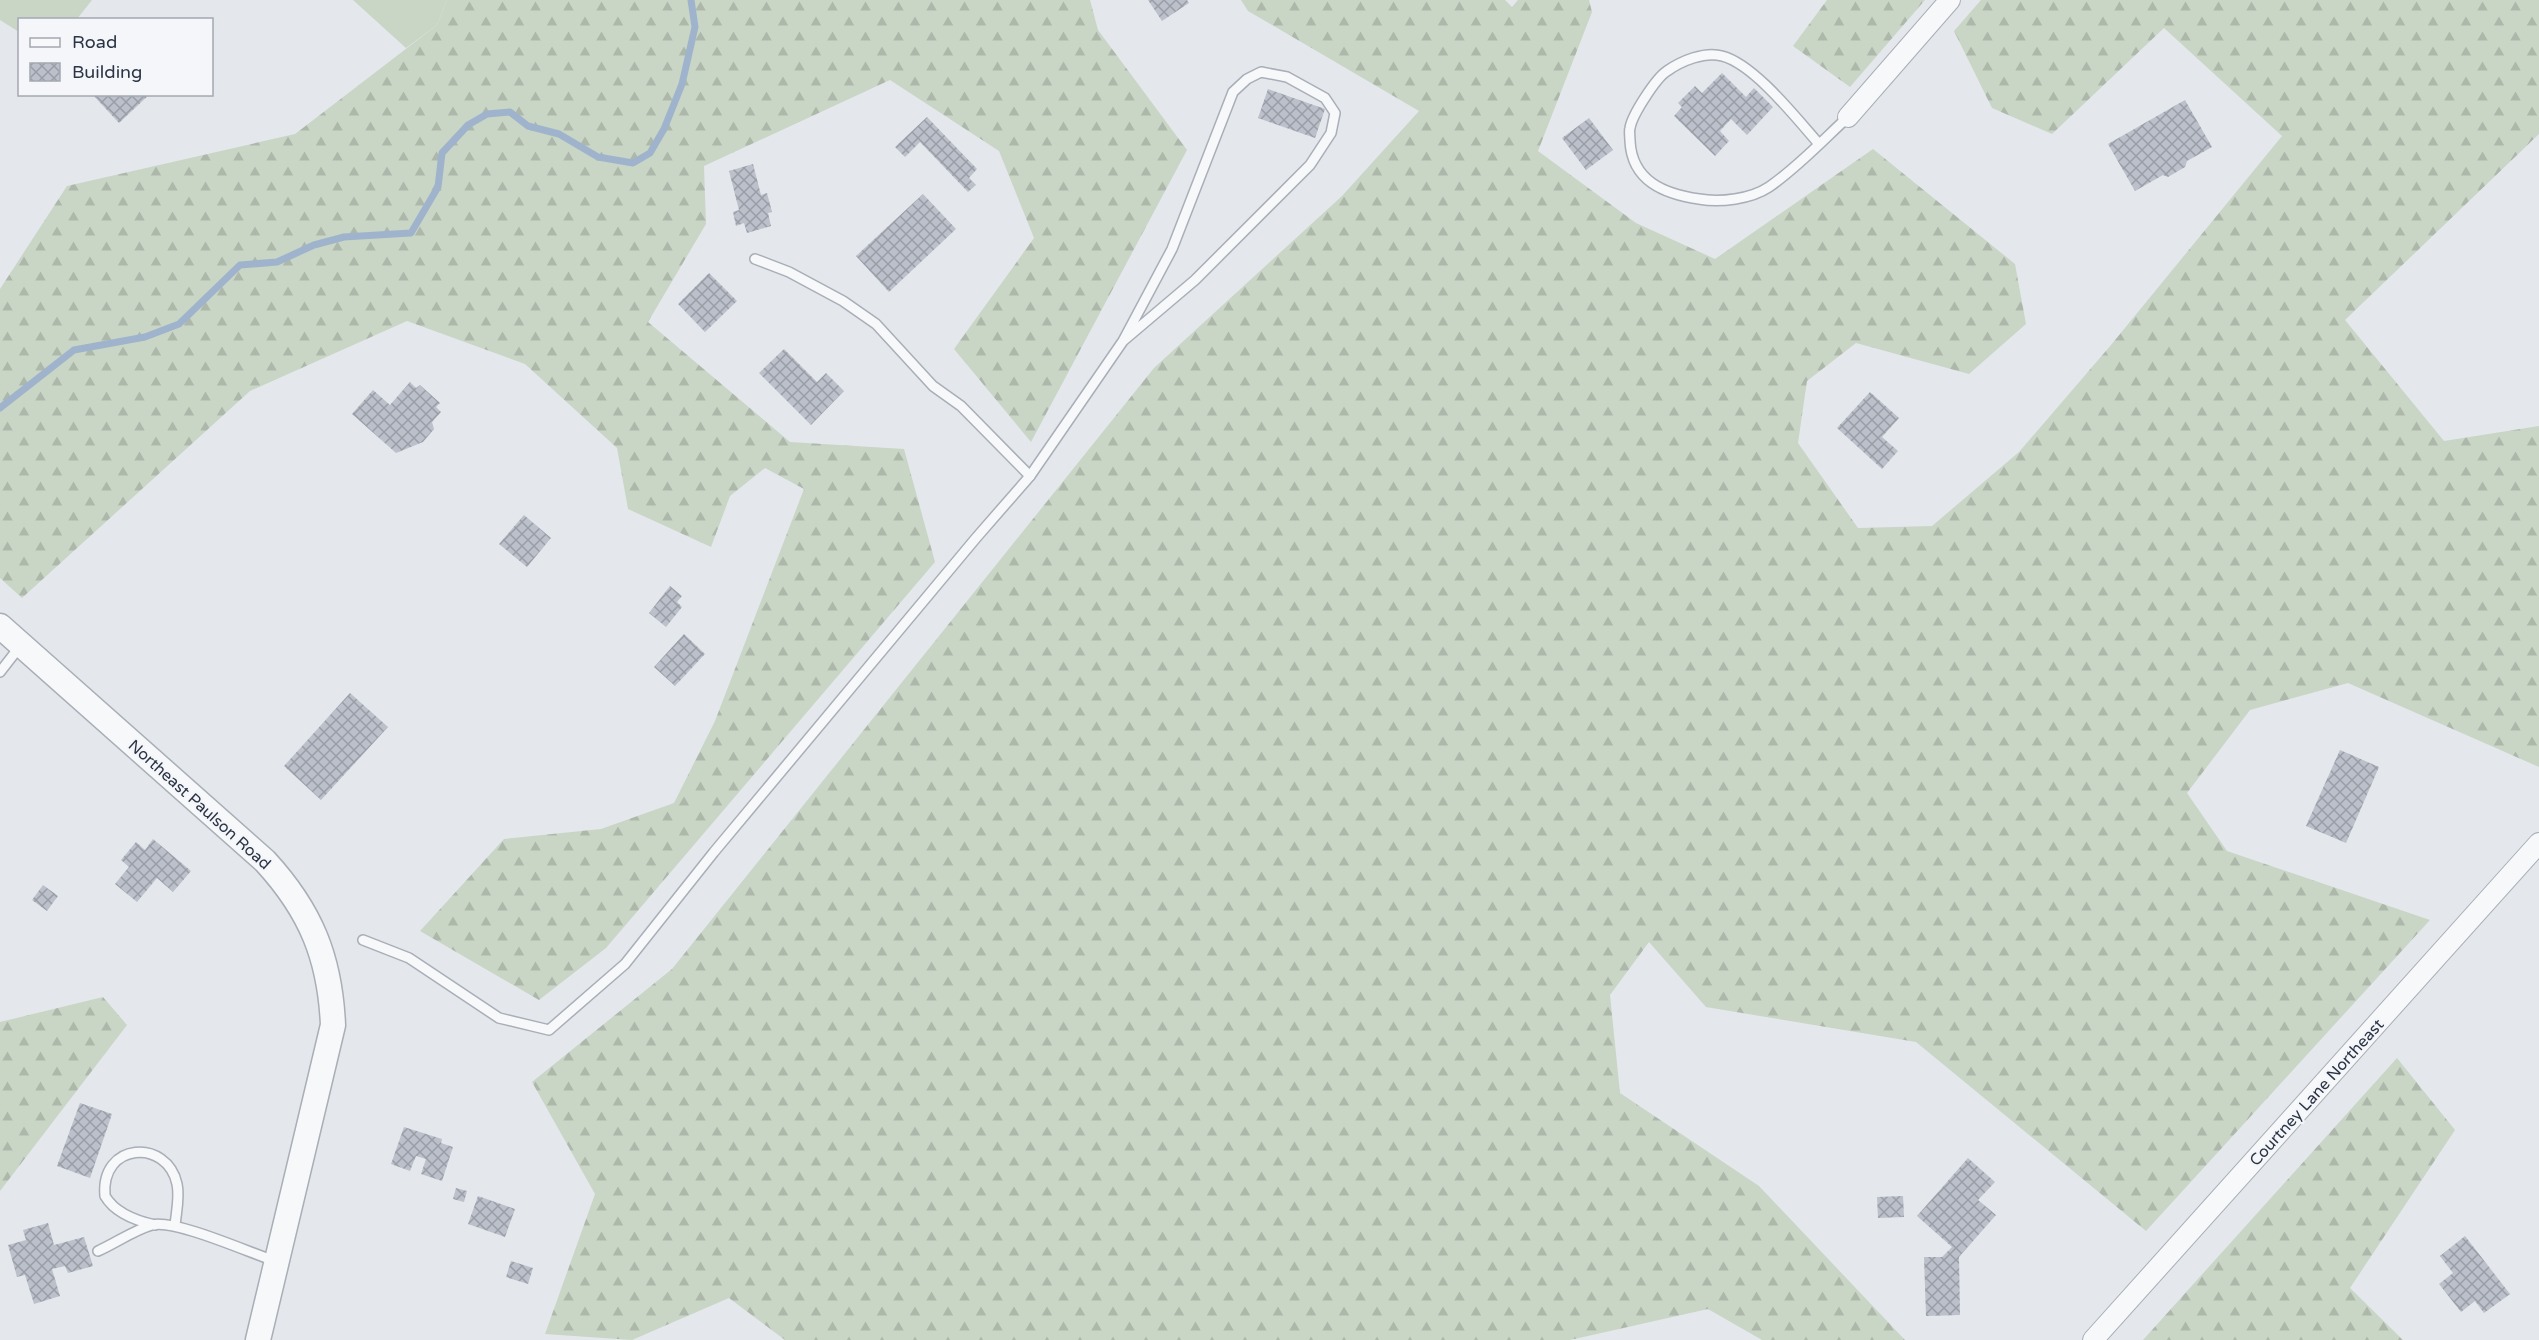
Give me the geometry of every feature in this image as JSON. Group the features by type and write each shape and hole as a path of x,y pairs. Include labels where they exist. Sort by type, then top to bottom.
{"street":[{"path":"1848,117 1950,0"},
{"name":"Northeast Paulson Road","path":"0,626 265,861 288,887 317,937 329,981 333,1025 258,1340"},
{"name":"Courtney Lane Northeast","path":"2093,1340 2539,843"}],"lane":[{"path":"1819,144 1745,67 1722,55 1695,57 1665,72 1642,102 1630,128 1631,156 1642,177 1674,196 1710,201 1737,198 1768,188 1819,144 1848,117"},
{"path":"363,940 409,958 499,1018 549,1030 625,964 766,789 1030,476 1123,341 1172,249 1233,92 1247,79 1261,72 1287,77 1325,98 1335,113 1331,134 1310,165 1195,280 1123,341"},
{"path":"755,259 789,272 843,302 876,324 933,386 961,406 1030,476"},
{"path":"0,672 21,645"},
{"path":"175,1226 177,1183 169,1168 153,1155 132,1152 118,1158 109,1172 105,1196 116,1209 129,1216 155,1224 175,1226 276,1262"},
{"path":"98,1251 155,1224"}],"green space":[{"path":"0,0 92,0 78,18 18,18 18,31 0,20"},
{"path":"353,0 447,0 437,25 406,48"},
{"path":"447,0 1090,0 1098,30 1187,150 1031,442 954,349 1034,238 999,151 890,80 704,166 706,224 648,322 790,442 904,449 935,562 606,948 539,1000 420,931 504,839 601,829 674,803 715,721 804,489 765,468 730,496 711,547 628,509 617,448 525,364 407,321 250,391 22,598 0,578 0,289 67,186 295,134 437,25"},
{"path":"1241,0 1505,0 1512,7 1518,0 1589,0 1592,12 1538,151 1636,223 1715,259 1873,149 2015,264 2026,324 1969,374 1856,343 1807,381 1798,443 1858,528 1932,526 2019,452 2111,345 2282,136 2164,28 2052,134 1992,108 1954,31 1981,0 2539,0 2539,134 2345,320 2444,441 2539,426 2539,767 2348,683 2250,710 2187,793 2227,851 2430,920 2146,1231 1916,1042 1706,1007 1649,942 1610,995 1620,1093 1759,1186 1905,1340 1762,1340 1708,1309 1570,1340 785,1340 729,1298 632,1340 545,1334 595,1194 532,1082 672,969 1154,368 1342,196 1419,111 1248,11"},
{"path":"1827,0 1925,0 1850,87 1793,46"},
{"path":"103,997 127,1025 0,1191 0,1022"},
{"path":"2397,1058 2455,1130 2350,1288 2403,1340 2143,1340"}],"building":[{"path":"1148,0 1187,0 1189,3 1162,21"},
{"path":"1722,73 1746,97 1754,88 1773,107 1747,135 1731,119 1720,131 1729,141 1715,156 1674,116 1682,107 1678,103 1695,86 1702,93"},
{"path":"1268,89 1325,109 1315,138 1258,118"},
{"path":"94,96 148,96 119,123"},
{"path":"2185,100 2212,147 2187,161 2185,167 2168,177 2163,175 2135,191 2108,144"},
{"path":"927,117 977,169 969,178 976,185 968,192 920,142 905,157 895,147"},
{"path":"1589,118 1613,150 1586,170 1562,138"},
{"path":"753,164 761,195 767,193 772,212 768,213 771,226 747,233 744,223 736,226 733,212 739,210 729,171"},
{"path":"923,194 956,229 889,292 856,256"},
{"path":"709,273 737,301 705,332 678,304"},
{"path":"784,349 817,382 826,373 844,391 811,425 759,373"},
{"path":"410,382 416,388 420,385 440,403 436,407 441,412 432,422 434,429 423,442 396,453 352,414 373,390 390,405"},
{"path":"1870,392 1899,418 1882,437 1898,451 1882,469 1837,428"},
{"path":"524,515 551,538 527,567 499,544"},
{"path":"670,586 682,596 677,602 682,607 666,627 649,613"},
{"path":"684,634 705,654 675,686 654,667"},
{"path":"350,693 388,727 321,800 284,766"},
{"path":"2340,750 2379,767 2346,843 2306,826"},
{"path":"153,839 191,871 173,892 157,878 137,902 115,884 129,867 121,860 136,842 145,850"},
{"path":"43,885 58,896 47,911 32,900"},
{"path":"80,1103 112,1114 90,1178 57,1166"},
{"path":"404,1127 442,1139 441,1143 453,1147 442,1181 421,1174 426,1159 416,1156 410,1171 391,1164"},
{"path":"1968,1158 1995,1182 1978,1200 1996,1215 1959,1257 1960,1315 1926,1316 1924,1257 1942,1257 1952,1247 1917,1216"},
{"path":"456,1188 467,1191 464,1202 453,1199"},
{"path":"478,1196 515,1209 505,1237 468,1224"},
{"path":"1903,1196 1904,1217 1878,1218 1877,1197"},
{"path":"48,1223 54,1245 84,1237 93,1266 68,1273 65,1266 52,1269 60,1296 34,1304 25,1275 17,1277 8,1245 26,1240 23,1230"},
{"path":"2465,1236 2510,1294 2484,1313 2475,1301 2461,1312 2439,1284 2453,1273 2440,1256"},
{"path":"511,1261 533,1268 528,1284 506,1277"}],"waterway":[{"path":"0,408 74,350 145,337 179,324 240,265 277,262 314,245 344,237 411,233 438,187 442,153 468,125 487,114 510,112 528,126 559,134 598,157 633,163 650,153 664,129 682,84 695,27 691,0"}]}
